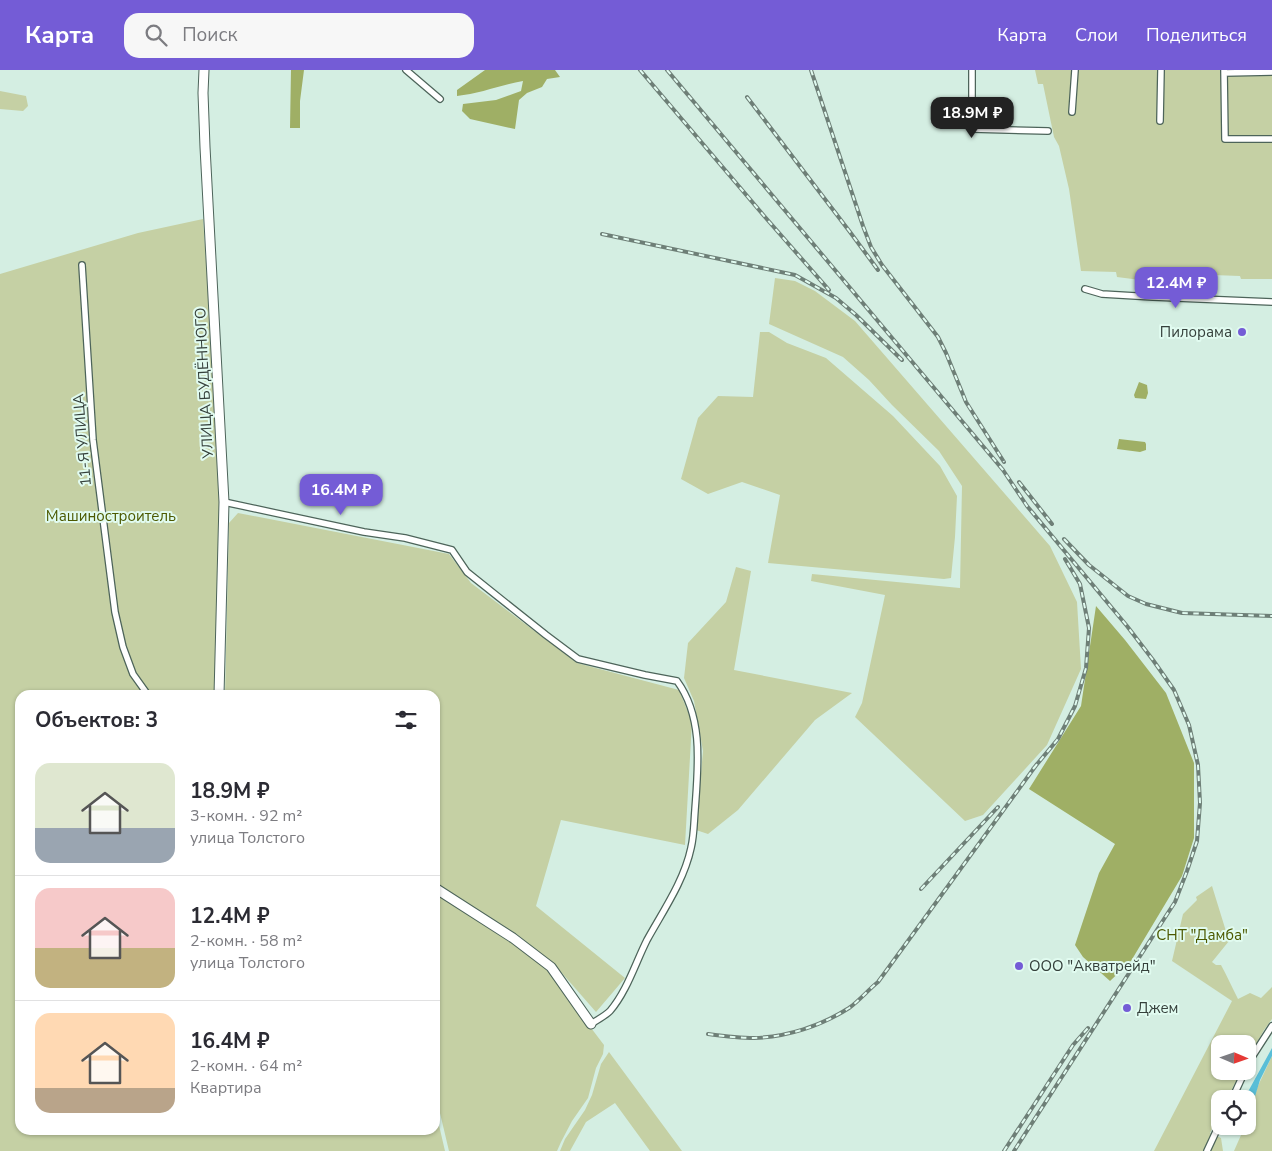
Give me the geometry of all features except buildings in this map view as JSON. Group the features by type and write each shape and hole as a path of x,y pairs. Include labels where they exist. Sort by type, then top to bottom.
{"main road":[{"name":"УЛИЦА БУДЁННОГО","path":"204,70 205,146 224,502 219,690"},
{"path":"440,891 514,938 551,967 591,1024"}],"street":[{"path":"406,70 440,99"},
{"path":"972,70 972,129 1048,131"},
{"path":"1072,112 1075,70"},
{"path":"1160,121 1161,70"},
{"path":"1272,72 1224,72 1225,139 1272,139"},
{"name":"11-Я УЛИЦА","path":"82,265 93,440 115,612 123,647 132,674 144,690"},
{"path":"1085,289 1102,294 1152,298 1272,302"},
{"path":"224,502 364,532 404,538 452,550 467,572 578,659 677,681 684,691 694,716 698,742 692,847 684,872 647,941 626,987 609,1012 591,1024"},
{"path":"1256,1051 1272,1026"},
{"path":"1207,1151 1214,1135"}],"green space":[{"path":"291,70 304,70 300,101 300,128 290,128"},
{"path":"485,70 555,70 560,77 547,79 542,87 527,93 519,100 515,129 470,119 462,111 463,104 496,100 521,91 523,81 457,96 457,90"},
{"path":"1035,70 1272,70 1272,279 1241,279 1240,276 1213,275 1213,278 1179,278 1171,276 1148,281 1117,277 1116,272 1081,271 1069,189 1059,146 1054,137 1043,84 1038,84"},
{"path":"0,91 26,96 28,106 23,111 0,109"},
{"name":"Машиностроитель","path":"203,219 223,500 217,690 15,690 15,1135 440,1135 440,1130 445,1151 0,1151 0,274 138,233"},
{"path":"775,278 795,281 815,291 855,321 1050,546 1077,602 1081,669 1047,745 983,815 965,821 855,717 862,703 885,595 811,581 812,574 960,588 962,486 939,451 869,380 843,357 769,324"},
{"path":"760,332 769,332 787,343 826,358 893,416 940,466 957,496 951,578 944,579 768,563 780,495 742,482 708,494 681,479 698,418 718,396 753,397"},
{"path":"1139,382 1147,385 1148,393 1146,399 1135,398 1134,395"},
{"path":"1119,439 1145,442 1146,450 1140,452 1117,449"},
{"path":"238,513 449,554 471,583 577,663 679,690 692,722 685,845 561,820 536,906 625,978 596,1012 554,964 515,933 440,886 440,690 225,690 229,523"},
{"path":"736,567 751,571 734,670 852,693 815,720 738,810 708,834 696,830 703,751 694,701 684,678 688,643 726,602"},
{"path":"1096,606 1166,693 1194,763 1194,838 1182,876 1131,961 1110,981 1083,957 1075,945 1099,873 1115,844 1029,789 1081,706"},
{"name":"СНТ \"Дамба\"","path":"1212,886 1229,941 1212,962 1216,965 1221,965 1238,999 1250,993 1261,998 1272,987 1272,1019 1256,1044 1256,1035 1214,1035 1232,1001 1172,961 1183,914 1197,900 1196,897"},
{"path":"440,896 527,953 547,970 604,1045 603,1054 596,1068 588,1098 572,1121 557,1151 449,1151 440,1113"},
{"name":"СНТ \"Дамба\"","path":"1211,1041 1211,1080 1236,1080 1232,1090 1211,1090 1210,1133 1221,1138 1223,1151 1154,1151"},
{"path":"609,1052 682,1151 650,1151 615,1103 586,1122 570,1151 560,1151 565,1139 585,1110 592,1095 601,1064"},
{"path":"1272,1056 1272,1151 1234,1151 1241,1135 1256,1135 1257,1088"}],"water":[{"path":"1272,1048 1272,1056 1256,1093 1256,1090 1249,1090"}],"railway":[{"path":"640,70 829,290"},
{"path":"667,70 1003,470 1027,506 1153,660 1174,690 1189,725 1198,765 1200,803 1197,841 1175,902 1014,1151"},
{"path":"811,70 871,247 882,265 938,337 966,402 1004,462"},
{"path":"747,97 878,270"},
{"path":"602,234 795,275 836,298 902,360"},
{"path":"1019,482 1052,524"},
{"path":"1064,539 1089,565 1128,596 1146,604 1182,613 1272,616"},
{"path":"1033,769 1058,739 1075,706 1086,668 1089,628 1080,584 1065,559"},
{"path":"708,1034 748,1038 791,1033 827,1020 853,1005 878,982 1037,764"},
{"path":"921,889 998,807"},
{"path":"1004,1151 1073,1045 1088,1028"}],"place":[{"name":"Пилорама","path":"1242,332"},
{"name":"ООО \"Акватрейд\"","path":"1019,966"},
{"name":"Джем","path":"1127,1008"}]}
